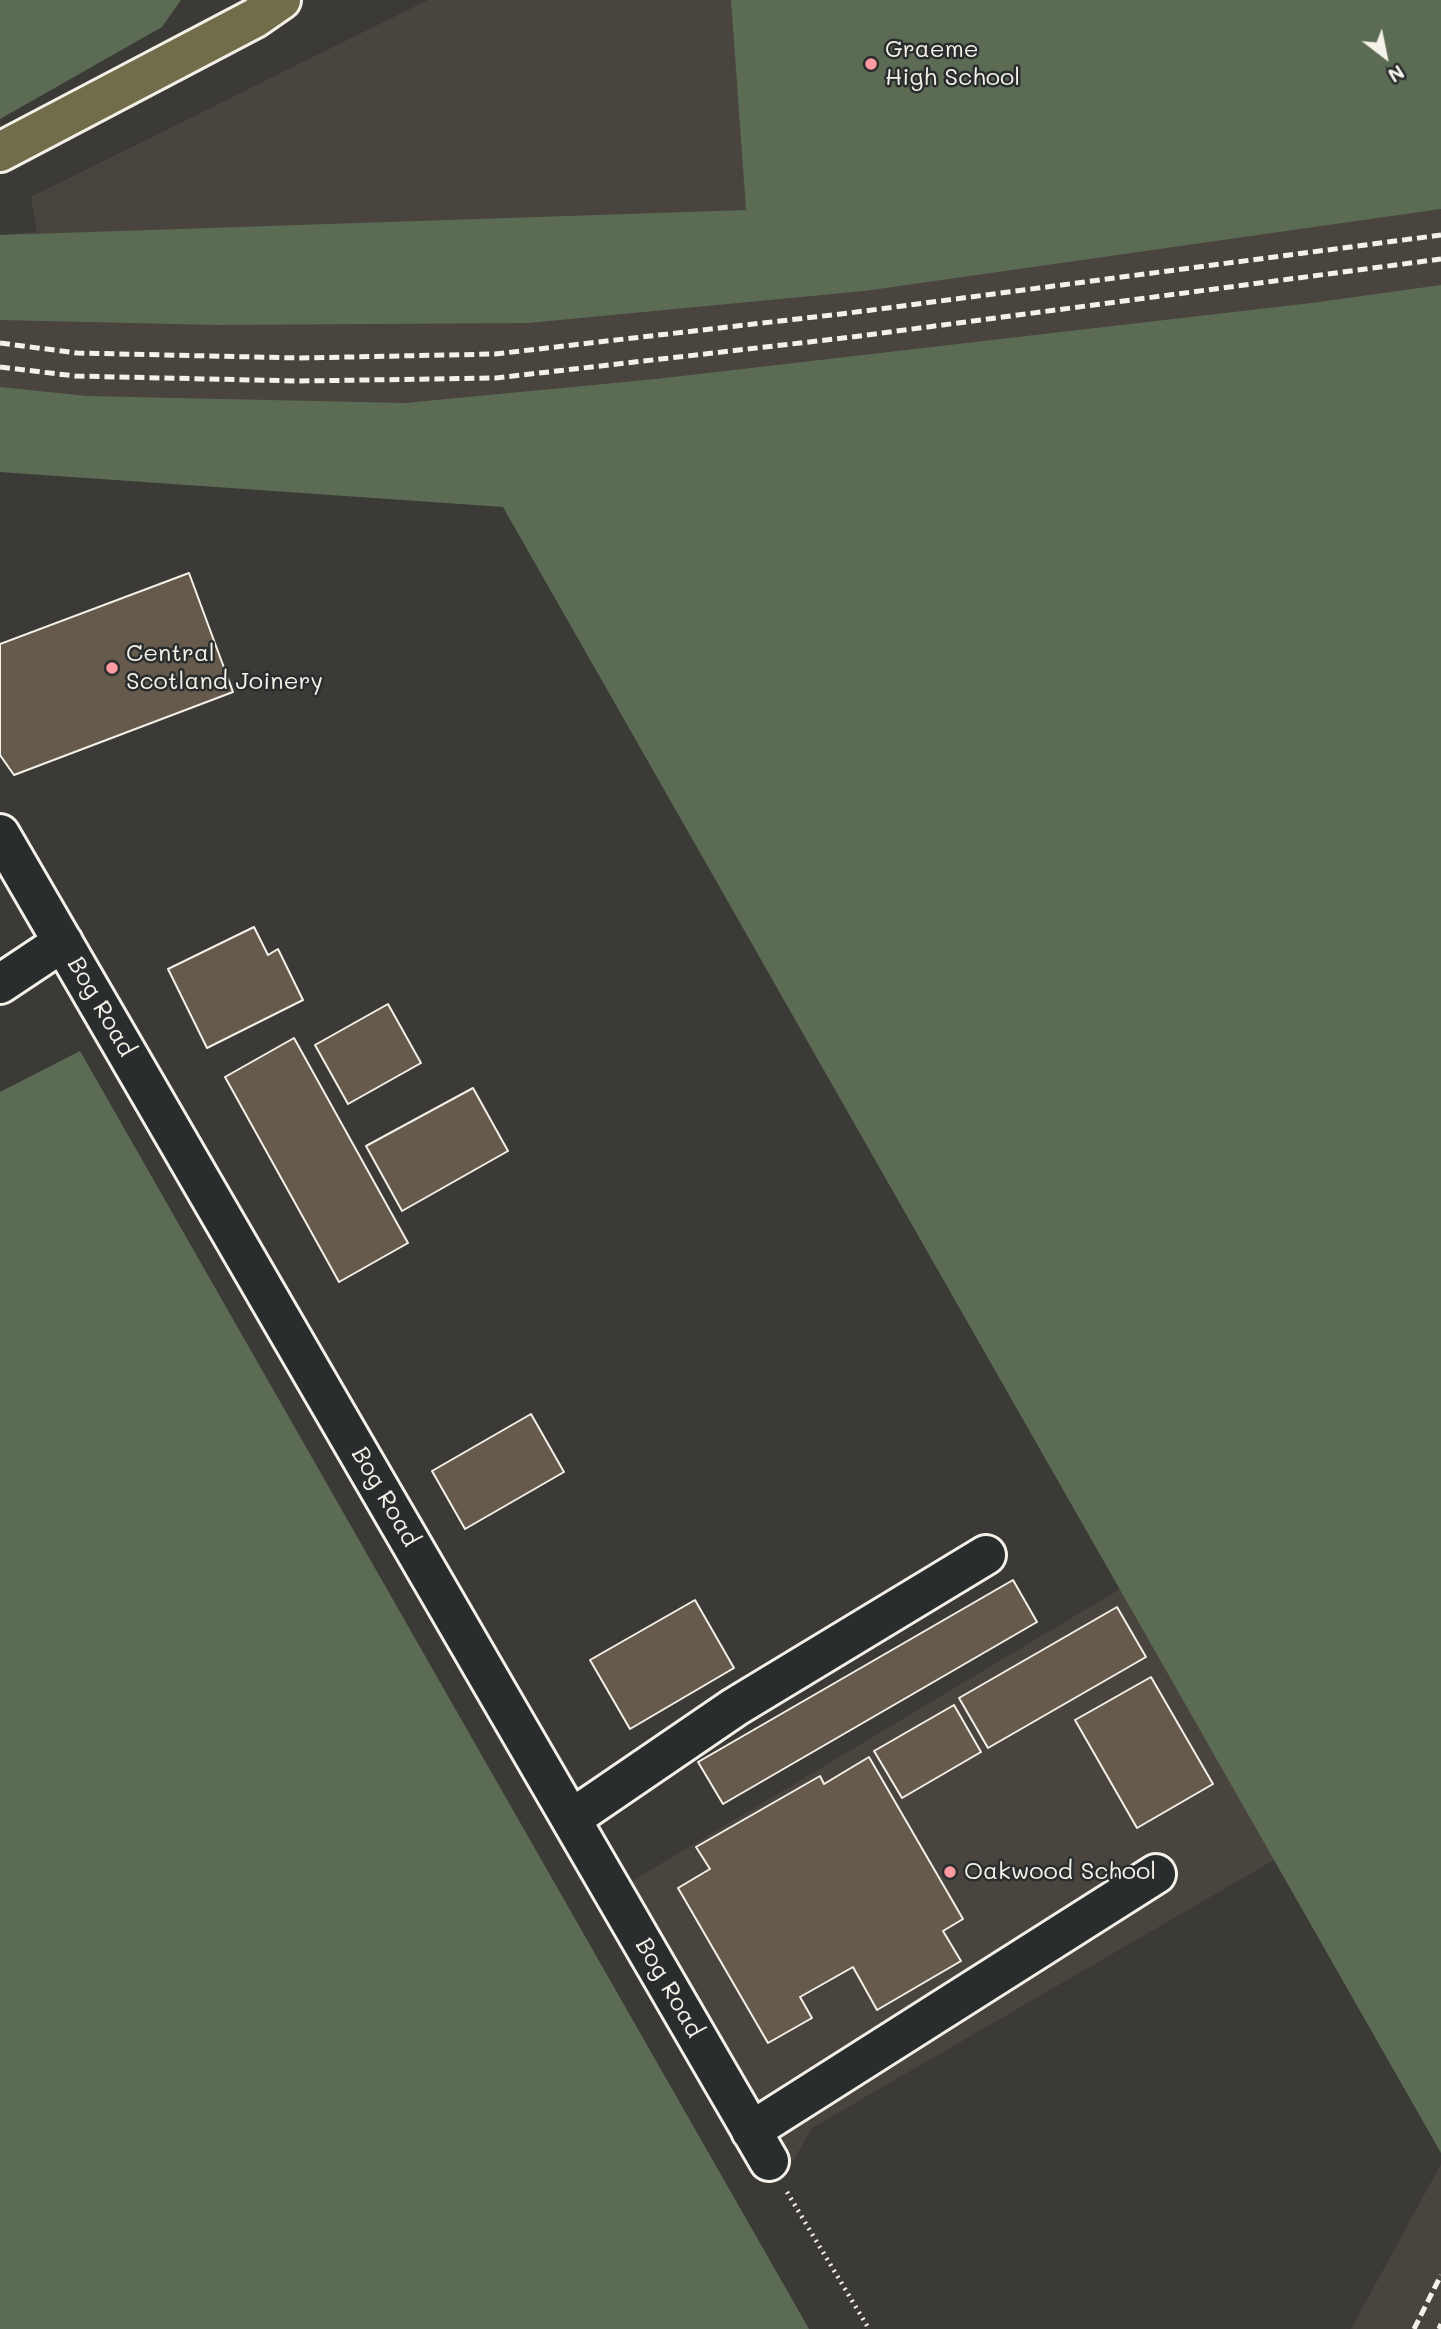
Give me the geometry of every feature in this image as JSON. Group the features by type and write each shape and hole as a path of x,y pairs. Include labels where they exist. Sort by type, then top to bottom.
{"main road":[{"path":"169,64 228,0"},
{"path":"0,152 255,18 281,0"}],"street":[{"name":"Bog Road","path":"0,834 760,2146"},
{"path":"0,984 63,942"},
{"path":"571,1819 734,1707 986,1555"},
{"path":"760,2146 1156,1874"}],"path":[{"path":"760,2146 869,2329"}],"shaded area":[{"path":"428,0 1441,0 1441,374 0,472 0,235 37,232 31,197"},
{"name":"Oakwood School","path":"1120,1589 1274,1860 812,2128 788,2170 627,1884"},
{"path":"1441,2164 1441,2329 1351,2329"}],"green space":[{"path":"0,0 181,0 162,27 0,119"},
{"path":"731,0 1441,0 1441,209 864,291 528,323 216,325 0,320 0,235 746,210"},
{"path":"1441,285 1441,2153 503,507 0,472 0,387 87,396 405,403 656,379 1311,303"},
{"path":"80,1051 809,2329 0,2329 0,1092"}],"building":[{"name":"Central Scotland Joinery","path":"189,573 233,692 14,775 0,755 0,644"},
{"path":"254,927 268,955 278,949 303,1000 207,1048 168,969"},
{"path":"388,1004 421,1063 348,1104 315,1045"},
{"path":"294,1038 408,1243 339,1282 225,1077"},
{"path":"473,1088 508,1151 402,1211 366,1146"},
{"path":"531,1414 564,1472 465,1529 432,1471"},
{"path":"1013,1580 1037,1622 723,1804 698,1762"},
{"path":"695,1600 734,1668 630,1729 590,1660"},
{"path":"1117,1607 1146,1657 988,1748 959,1698"},
{"path":"1151,1677 1213,1784 1137,1828 1075,1720"},
{"path":"954,1705 981,1752 902,1798 874,1751"},
{"path":"869,1757 963,1919 943,1931 961,1961 877,2010 853,1967 800,1997 812,2018 768,2043 678,1888 710,1869 696,1847 820,1776 824,1784"}],"railway":[{"path":"0,343 77,353 300,358 495,354 849,313 1441,235"},
{"path":"0,367 75,376 300,381 496,378 852,337 1441,259"},
{"path":"1414,2329 1441,2275"},
{"path":"1439,2329 1441,2324"}],"place":[{"name":"Graeme High School","path":"871,64"},
{"name":"Central Scotland Joinery","path":"112,668"},
{"name":"Oakwood School","path":"950,1872"}]}
